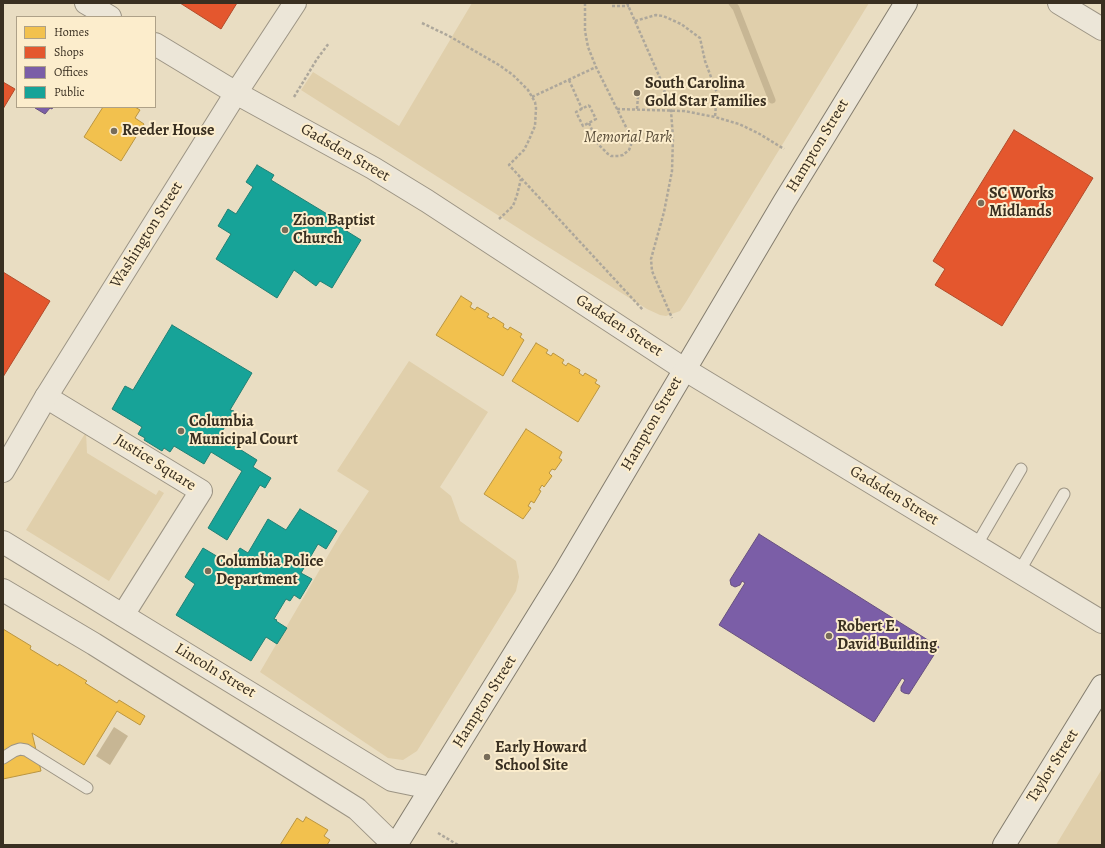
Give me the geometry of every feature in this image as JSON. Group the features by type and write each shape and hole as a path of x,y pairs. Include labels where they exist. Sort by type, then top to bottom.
{"street":[{"path":"86,3 108,16"},
{"name":"Washington Street","path":"3,470 46,397 236,93 295,3"},
{"name":"Hampton Street","path":"395,845 565,572 784,202 906,3"},
{"path":"1059,3 1102,29"},
{"name":"Gadsden Street","path":"156,45 236,93 373,168 427,201 684,369 1102,622"},
{"name":"Justice Square","path":"46,397 201,491 123,615"},
{"name":"Lincoln Street","path":"3,542 392,780 431,788"},
{"path":"3,590 101,648 357,809 395,845"},
{"name":"Taylor Street","path":"1004,845 1102,686"}],"lane":[{"path":"976,546 1021,469"},
{"path":"1019,572 1064,494"},
{"path":"3,758 14,751 20,749 26,750 87,788"}],"path":[{"path":"585,3 585,31 588,47 596,67 631,136 631,145 629,150 623,155 611,156 598,144 589,122"},
{"path":"612,6 628,5 660,78 672,111 672,171 664,212 650,259 652,271 672,318"},
{"path":"635,21 656,15 663,16 681,24 700,38 705,61 717,93 715,116"},
{"path":"422,23 449,36 498,65 522,84 532,97 536,108 535,126 524,150 509,165 643,310"},
{"path":"294,96 329,43"},
{"path":"532,97 596,67"},
{"path":"569,80 582,109"},
{"path":"637,109 638,96"},
{"path":"589,106 596,119 583,126 576,112 582,109 589,106"},
{"path":"617,109 696,112 715,116 739,124 758,133 784,149"},
{"path":"499,219 513,206 518,195 521,178"},
{"path":"438,833 458,845"}],"green space":[{"name":"Memorial Park","path":"472,3 869,3 686,302 680,311 666,316 647,309 301,90 313,72 399,126"},
{"path":"409,361 488,412 440,487 451,496 460,521 516,561 519,577 516,591 417,751 403,760 388,758 260,672 340,535 369,491 337,471"},
{"path":"86,432 87,453 156,495 159,490 164,493 109,581 26,530"},
{"path":"1102,769 1102,845 1056,845"}],"shaded area":[{"path":"114,727 128,736 110,765 96,756"}],"building: Homes":[{"name":"Reeder House","path":"102,108 137,108 140,110 135,118 144,124 121,161 84,137"},
{"path":"461,296 472,303 470,307 475,310 477,307 489,314 487,317 491,319 493,317 504,324 503,327 508,330 510,327 522,334 520,337 524,340 503,376 436,335"},
{"path":"536,343 548,350 546,353 551,356 553,353 564,360 562,363 566,366 568,363 580,370 579,373 583,376 585,373 597,380 595,383 600,386 578,422 512,381"},
{"path":"526,429 562,452 559,458 562,460 555,470 552,469 549,473 552,476 544,487 542,485 539,490 541,491 534,503 531,501 528,506 531,508 523,519 484,494"},
{"path":"3,629 31,646 30,649 87,681 85,683 117,703 119,700 145,716 140,725 117,711 84,765 32,733 41,771 3,779"},
{"path":"306,817 328,830 324,836 330,840 327,845 280,845 297,818 303,822"}],"building: Shops":[{"path":"180,3 237,3 221,29"},
{"path":"3,82 15,89 3,109"},
{"path":"1014,130 1093,178 1002,326 935,285 945,269 933,261"},
{"path":"3,272 50,301 3,377"}],"building: Offices":[{"path":"35,108 50,108 45,114"},
{"name":"Robert E. David Building","path":"759,534 939,647 909,694 901,691 901,687 905,680 902,678 874,722 719,625 745,583 742,581 740,585 735,587 731,585 730,580"}],"building: Public":[{"name":"Zion Baptist Church","path":"257,165 274,175 271,180 342,223 340,227 361,240 332,288 320,281 316,286 294,270 277,298 216,259 231,234 218,226 228,209 236,214 253,187 246,182"},
{"name":"Columbia Municipal Court","path":"172,325 252,373 230,410 234,411 220,435 223,437 222,438 257,460 253,467 271,478 265,488 260,485 227,540 208,528 242,471 211,452 204,464 174,446 170,452 164,448 162,451 144,440 145,438 138,434 142,427 112,409 125,386 133,390"},
{"path":"300,509 337,531 326,549 318,544 301,573 312,579 300,599 294,595 290,601 286,599 274,619 287,628 277,644 266,637 251,661 176,615 195,584 185,577 203,548 230,564 240,548 248,553 268,519 286,530"}],"waterway":[{"path":"732,3 736,8 772,100"}],"place":[{"name":"South Carolina Gold Star Families","path":"637,93"},
{"name":"Reeder House","path":"114,131"},
{"name":"SC Works Midlands","path":"981,203"},
{"name":"Zion Baptist Church","path":"285,230"},
{"name":"Columbia Municipal Court","path":"181,431"},
{"name":"Columbia Police Department","path":"208,571"},
{"name":"Robert E. David Building","path":"829,636"},
{"name":"Early Howard School Site","path":"487,757"}]}
